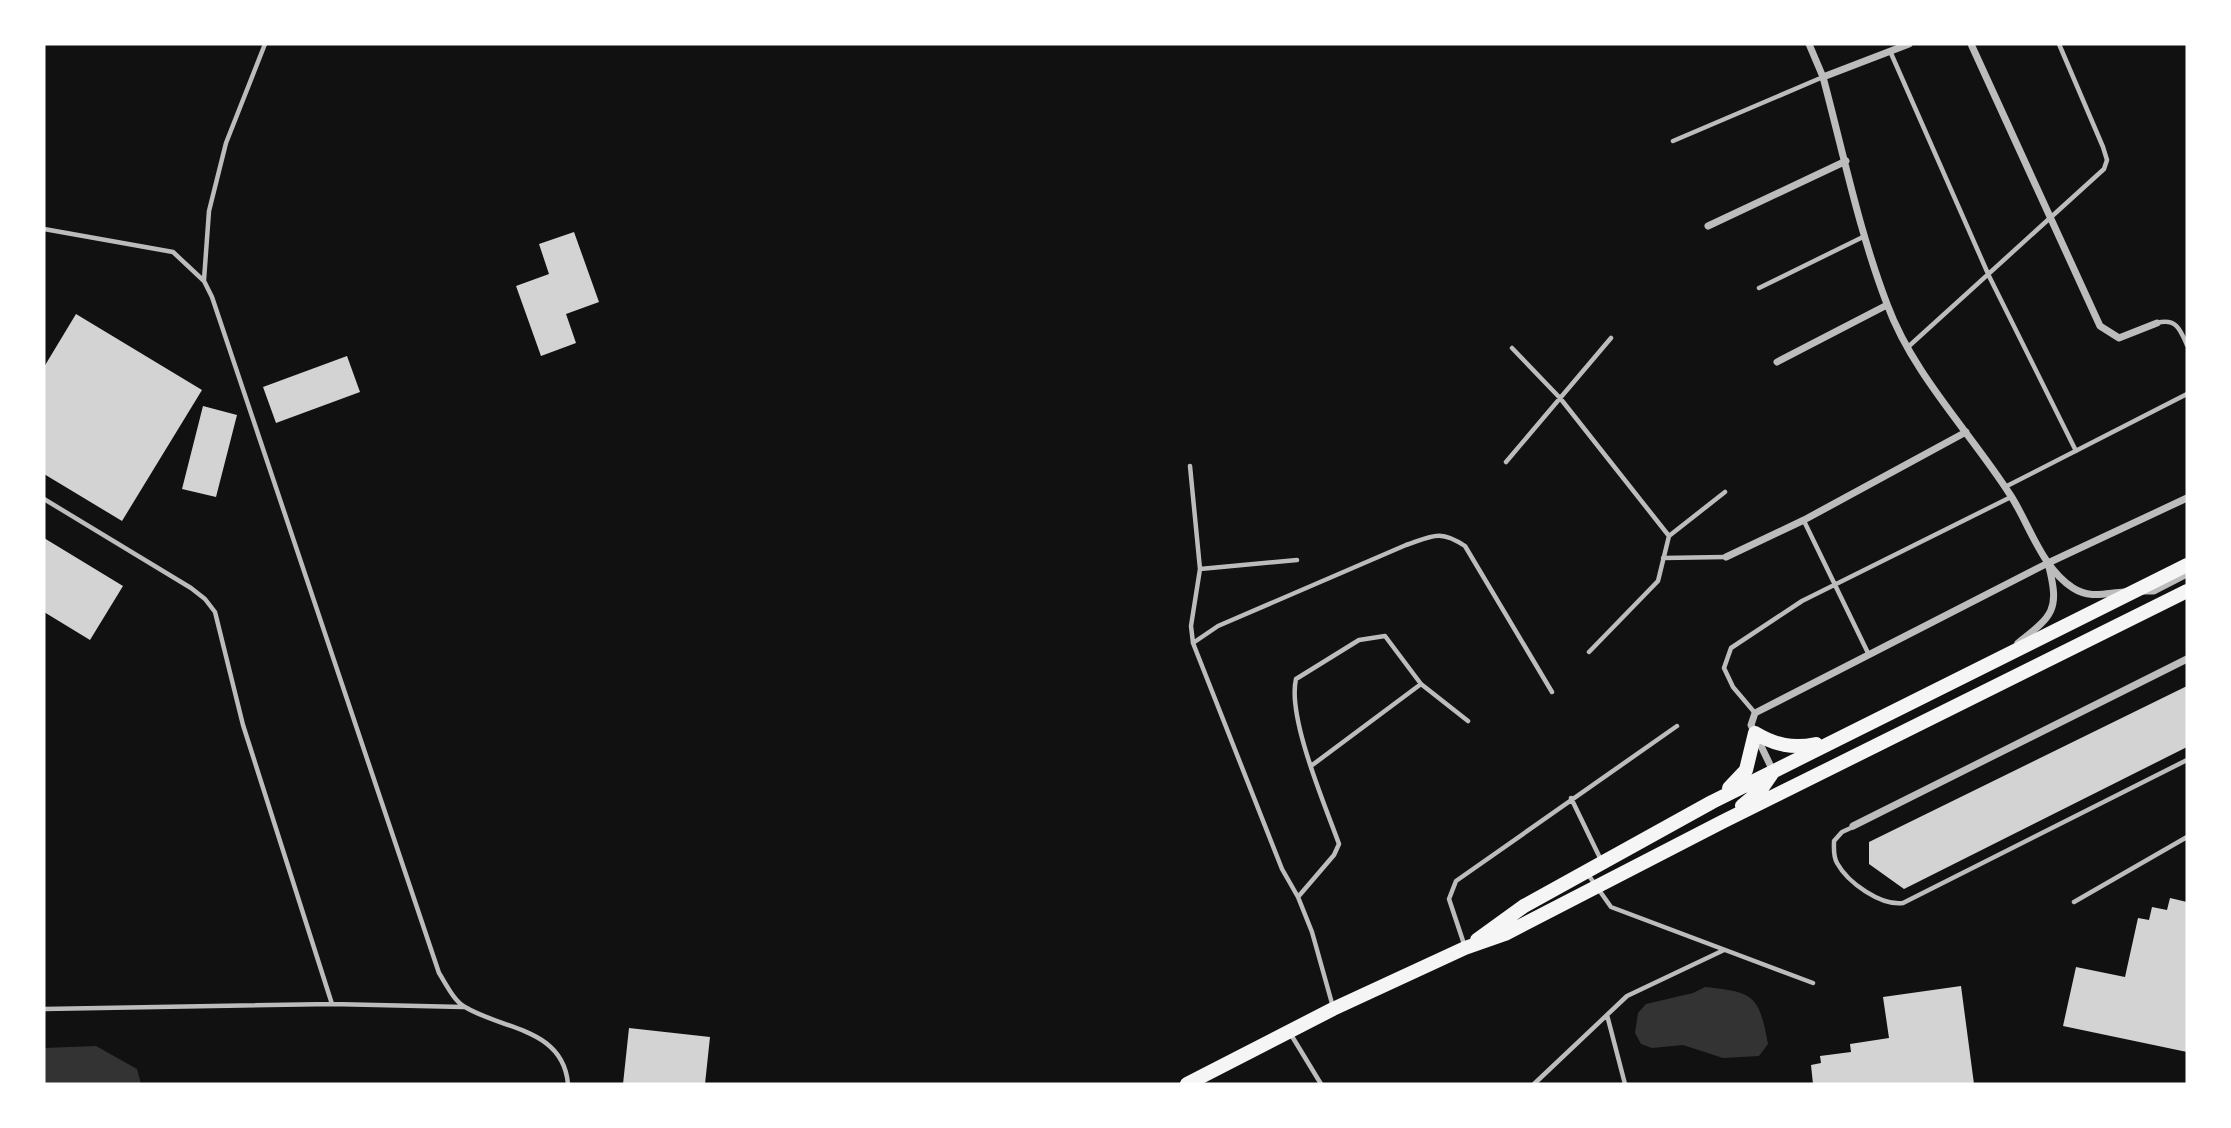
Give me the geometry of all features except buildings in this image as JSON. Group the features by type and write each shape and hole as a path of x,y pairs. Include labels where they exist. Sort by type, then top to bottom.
{"main road":[{"path":"1468,947 1495,925 1586,870 1712,802 2187,565"},
{"path":"1187,1084 1333,1009 1468,947 1504,934 1722,822 2187,591"},
{"path":"1712,802 1746,770 1755,733 1769,742 1798,748 1834,741"},
{"path":"1773,771 1805,772 1847,761"},
{"path":"1722,822 1760,791 1773,771"}],"street":[{"path":"1809,44 1823,77 1887,305 1908,347 2005,487 2048,563 2069,585 2095,596 2137,590 2154,591 2187,574"},
{"path":"1823,77 1909,44"},
{"path":"1971,44 2100,326 2108,334 2128,337 2157,323"},
{"path":"1708,226 1846,161"},
{"path":"1777,362 1887,305"},
{"path":"1726,557 1804,520 1966,432"},
{"path":"1773,771 1751,725 1755,713 2048,563 2187,498"},
{"path":"1999,659 2042,624 2053,609 2055,591 2048,563"},
{"path":"1853,826 2187,659"}],"lane":[{"path":"204,281 209,211 226,143 265,44"},
{"path":"1908,347 2104,169 2107,160 2059,44"},
{"path":"1890,51 1989,276 2076,451"},
{"path":"1673,141 1823,77"},
{"path":"44,229 173,252 204,281 212,297 433,958 448,989 464,1007"},
{"path":"1759,288 1866,236"},
{"path":"2157,323 2168,320 2176,324 2187,345"},
{"path":"1506,462 1611,338"},
{"path":"1512,348 1560,398 1669,536"},
{"path":"2005,487 2187,394"},
{"path":"1189,466 1200,569 1191,626 1193,643 1282,869 1298,897 1333,1009"},
{"path":"1589,652 1658,581 1669,536 1725,492"},
{"path":"1755,713 1733,687 1724,668 1731,648 1834,582 2011,497"},
{"path":"44,499 191,588 205,598 215,612 243,725 332,1004"},
{"path":"1804,520 1869,655"},
{"path":"1193,643 1218,626 1381,556 1434,535 1448,534 1465,546 1552,692"},
{"path":"1663,558 1726,557"},
{"path":"1200,569 1297,560"},
{"path":"1298,897 1334,855 1339,844 1311,766 1293,692 1296,679 1359,640 1385,636 1421,684 1468,721"},
{"path":"1311,766 1421,684"},
{"path":"1468,947 1449,899 1456,881 1677,726"},
{"path":"1853,826 1842,832 1834,841 1837,863 1845,874 1882,901 1903,903 2187,760"},
{"path":"1571,798 1601,862"},
{"path":"2074,902 2187,836"},
{"path":"1586,870 1595,889 1611,907 1813,983"},
{"path":"1534,1084 1607,1015 1638,990 1724,950"},
{"path":"44,1009 332,1004 464,1007 525,1029 543,1040 562,1063 568,1084"},
{"path":"1607,1015 1625,1084"},
{"path":"1290,1032 1321,1084"}],"shaded area":[{"path":"1705,987 1735,991 1752,999 1761,1016 1768,1044 1759,1056 1723,1058 1683,1045 1652,1048 1641,1044 1635,1033 1638,1013 1646,1004 1693,993"},
{"path":"96,1046 137,1069 141,1084 44,1084 44,1048"}]}
